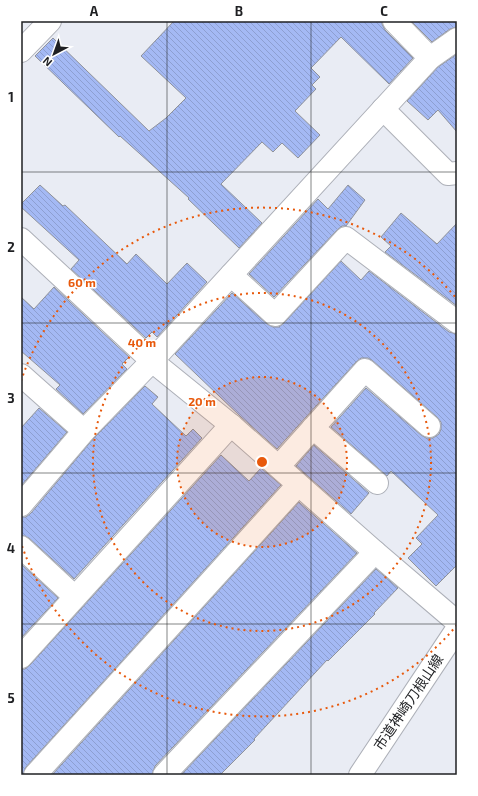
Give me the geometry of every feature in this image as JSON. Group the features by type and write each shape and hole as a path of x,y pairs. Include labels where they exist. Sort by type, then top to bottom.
{"street":[{"path":"21,51 50,21"},
{"path":"394,21 430,58"},
{"path":"21,504 84,431 152,361 430,58 457,39"},
{"path":"383,110 448,174 457,173"},
{"path":"21,238 152,361 279,466 298,485 457,622"},
{"path":"231,275 275,315 346,238 457,322"},
{"path":"279,466 365,370 429,426"},
{"path":"21,375 84,431"},
{"path":"21,658 231,425"},
{"path":"314,428 377,483"},
{"path":"34,775 298,485"},
{"path":"21,547 75,597"},
{"path":"164,775 375,552"},
{"name":"市道神崎刀根山線","path":"360,775 457,629"}],"building":[{"path":"174,21 382,21 385,30 413,58 389,84 341,37 311,68 320,77 312,85 316,89 295,111 320,135 298,158 282,143 273,152 262,142 221,184 262,223 239,248 188,199 189,198 120,136 119,137 35,56 53,38 149,131 166,118 186,98 141,56"},
{"path":"411,21 457,21 457,27 450,29 432,42"},
{"path":"457,54 457,132 438,110 428,120 407,101 438,67"},
{"path":"40,185 63,206 65,205 127,264 136,254 167,284 187,263 207,282 157,337 152,332 146,338 71,269 79,260 21,207 21,204"},
{"path":"348,185 365,200 346,226 342,226 337,230 274,297 249,274 318,199 328,209"},
{"path":"401,213 437,244 457,223 457,306 385,252 391,246 381,237"},
{"path":"341,261 361,280 369,271 449,332 457,334 457,565 436,586 408,558 422,544 416,538 438,515 391,471 387,476 331,427 366,388 426,438 433,438 439,434 441,422 437,417 373,361 368,358 361,358 277,449 175,354 232,293 267,324 273,327 279,327"},
{"path":"54,287 129,357 122,364 127,369 83,414 56,389 60,385 21,351 21,297 34,309"},
{"path":"145,386 158,397 152,404 186,436 193,429 202,438 74,579 29,538 21,535 21,517 26,517 31,513 93,439"},
{"path":"39,408 67,432 21,486 21,428"},
{"path":"314,445 369,493 351,514 296,466"},
{"path":"221,455 249,481 261,468 281,485 26,767 23,775 21,775 21,669 25,669 30,665"},
{"path":"299,502 357,553 155,766 152,775 52,775"},
{"path":"21,564 58,598 21,638"},
{"path":"376,569 398,588 374,613 375,614 328,661 327,660 254,739 255,740 220,775 181,775"}]}
